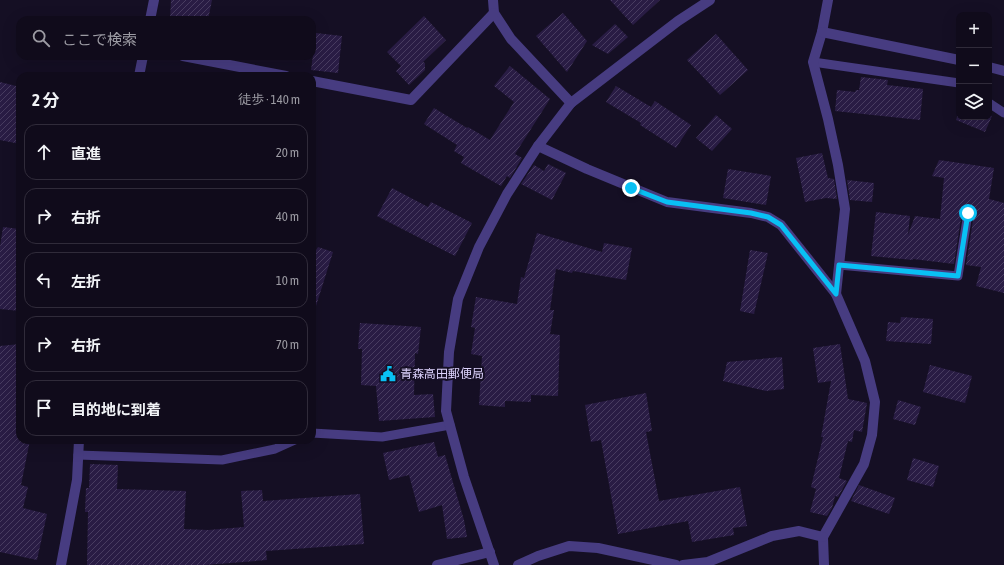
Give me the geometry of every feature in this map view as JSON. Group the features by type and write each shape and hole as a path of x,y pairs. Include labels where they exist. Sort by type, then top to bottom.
{"street":[{"path":"151,16 154,0"},
{"path":"492,0 494,13 511,39 571,104"},
{"path":"494,565 464,476 446,411 449,352 458,299 479,247 507,194 538,146 571,104 678,21 710,0"},
{"path":"828,0 822,32 813,62 828,119 838,165 845,209 836,294"},
{"path":"316,82 411,100 494,13"},
{"path":"822,32 956,59"},
{"path":"140,72 142,60"},
{"path":"204,60 265,72"},
{"path":"992,68 1004,71"},
{"path":"538,146 593,172 667,202 751,213 768,217 781,225 836,294 865,361 875,402 872,436 864,464 823,537 824,565"},
{"path":"61,565 77,480 79,444"},
{"path":"683,565 708,562 772,536 799,531 823,537"},
{"path":"518,565 538,556 569,546 598,548 676,565"},
{"path":"437,565 490,552"}],"lane":[{"path":"813,62 956,83"},
{"path":"992,104 1004,113"},
{"path":"839,265 958,276 968,213"},
{"path":"316,433 382,437 450,425"},
{"path":"78,455 222,460 275,449 286,444"}],"building":[{"path":"171,0 212,0 209,16 170,16"},
{"path":"610,0 660,0 633,25"},
{"path":"563,13 587,41 567,72 536,36"},
{"path":"424,16 446,40 423,62 425,63 425,70 409,85 396,71 401,66 387,52"},
{"path":"615,24 628,37 608,54 592,45"},
{"path":"316,33 342,36 338,73 311,70 312,60 316,60"},
{"path":"716,34 748,70 720,95 687,60"},
{"path":"510,66 550,99 515,154 522,158 510,178 507,176 501,186 461,163 464,157 454,151 457,145 424,124 434,108 490,140 514,102 494,86"},
{"path":"861,77 888,80 887,85 923,89 920,120 835,111 837,90 855,92 856,90 859,90"},
{"path":"0,82 16,86 16,143 0,140"},
{"path":"616,86 651,107 655,101 691,125 676,148 640,125 641,123 606,102"},
{"path":"716,115 732,129 712,151 696,138"},
{"path":"956,120 990,120 985,132"},
{"path":"822,153 828,178 834,179 837,199 826,198 805,202 796,158"},
{"path":"939,160 994,168 989,199 1004,203 1004,293 976,286 981,267 966,265 974,214 969,207 962,212 954,264 871,256 876,212 910,216 908,235 915,216 940,219 944,178 932,176"},
{"path":"548,164 566,173 552,200 521,184 534,165 544,171"},
{"path":"728,169 771,176 766,205 723,198"},
{"path":"847,180 874,183 872,202 850,200"},
{"path":"392,188 428,207 431,202 472,223 455,256 377,216"},
{"path":"3,227 16,229 16,311 0,309 0,247"},
{"path":"537,233 602,252 604,243 632,248 626,280 573,271 572,273 556,269 550,310 554,310 550,334 560,335 558,396 531,395 531,402 505,401 505,407 479,405 482,356 471,354 475,328 471,327 476,297 517,304 521,277 524,278"},
{"path":"318,247 333,252 316,306 316,250"},
{"path":"750,250 768,253 754,314 740,311"},
{"path":"901,317 933,319 931,344 886,341 888,322 900,323"},
{"path":"360,323 421,327 418,354 415,353 414,395 433,394 435,417 379,421 376,386 361,385 362,349 358,349"},
{"path":"16,344 16,444 29,444 21,485 28,487 23,508 47,514 37,560 0,552 0,346"},
{"path":"840,344 848,399 867,403 862,432 854,430 852,442 848,441 839,478 847,481 838,497 835,496 832,508 827,516 810,512 816,489 811,487 823,437 821,437 831,381 818,383 813,348"},
{"path":"782,357 784,389 766,391 723,381 727,362"},
{"path":"930,365 972,376 965,403 923,392"},
{"path":"646,393 652,431 646,432 659,501 740,487 747,526 733,528 734,535 692,542 688,521 618,534 601,440 591,442 585,405"},
{"path":"898,400 921,407 915,425 893,419"},
{"path":"434,442 438,457 445,455 464,520 467,537 447,539 442,505 419,512 409,475 389,480 383,453"},
{"path":"913,458 939,466 933,487 907,480"},
{"path":"90,464 118,465 117,489 186,491 184,529 208,530 244,527 241,491 262,490 263,501 360,494 364,544 266,551 267,560 205,565 87,565 88,512 85,512 86,488 89,488"},
{"path":"859,485 895,498 889,514 851,501"}],"place":[{"name":"青森高田郵便局","path":"388,374"}],"route":[{"path":"631,188 667,202 751,213 768,217 781,225 836,294 839,265 958,276 968,213"}]}
